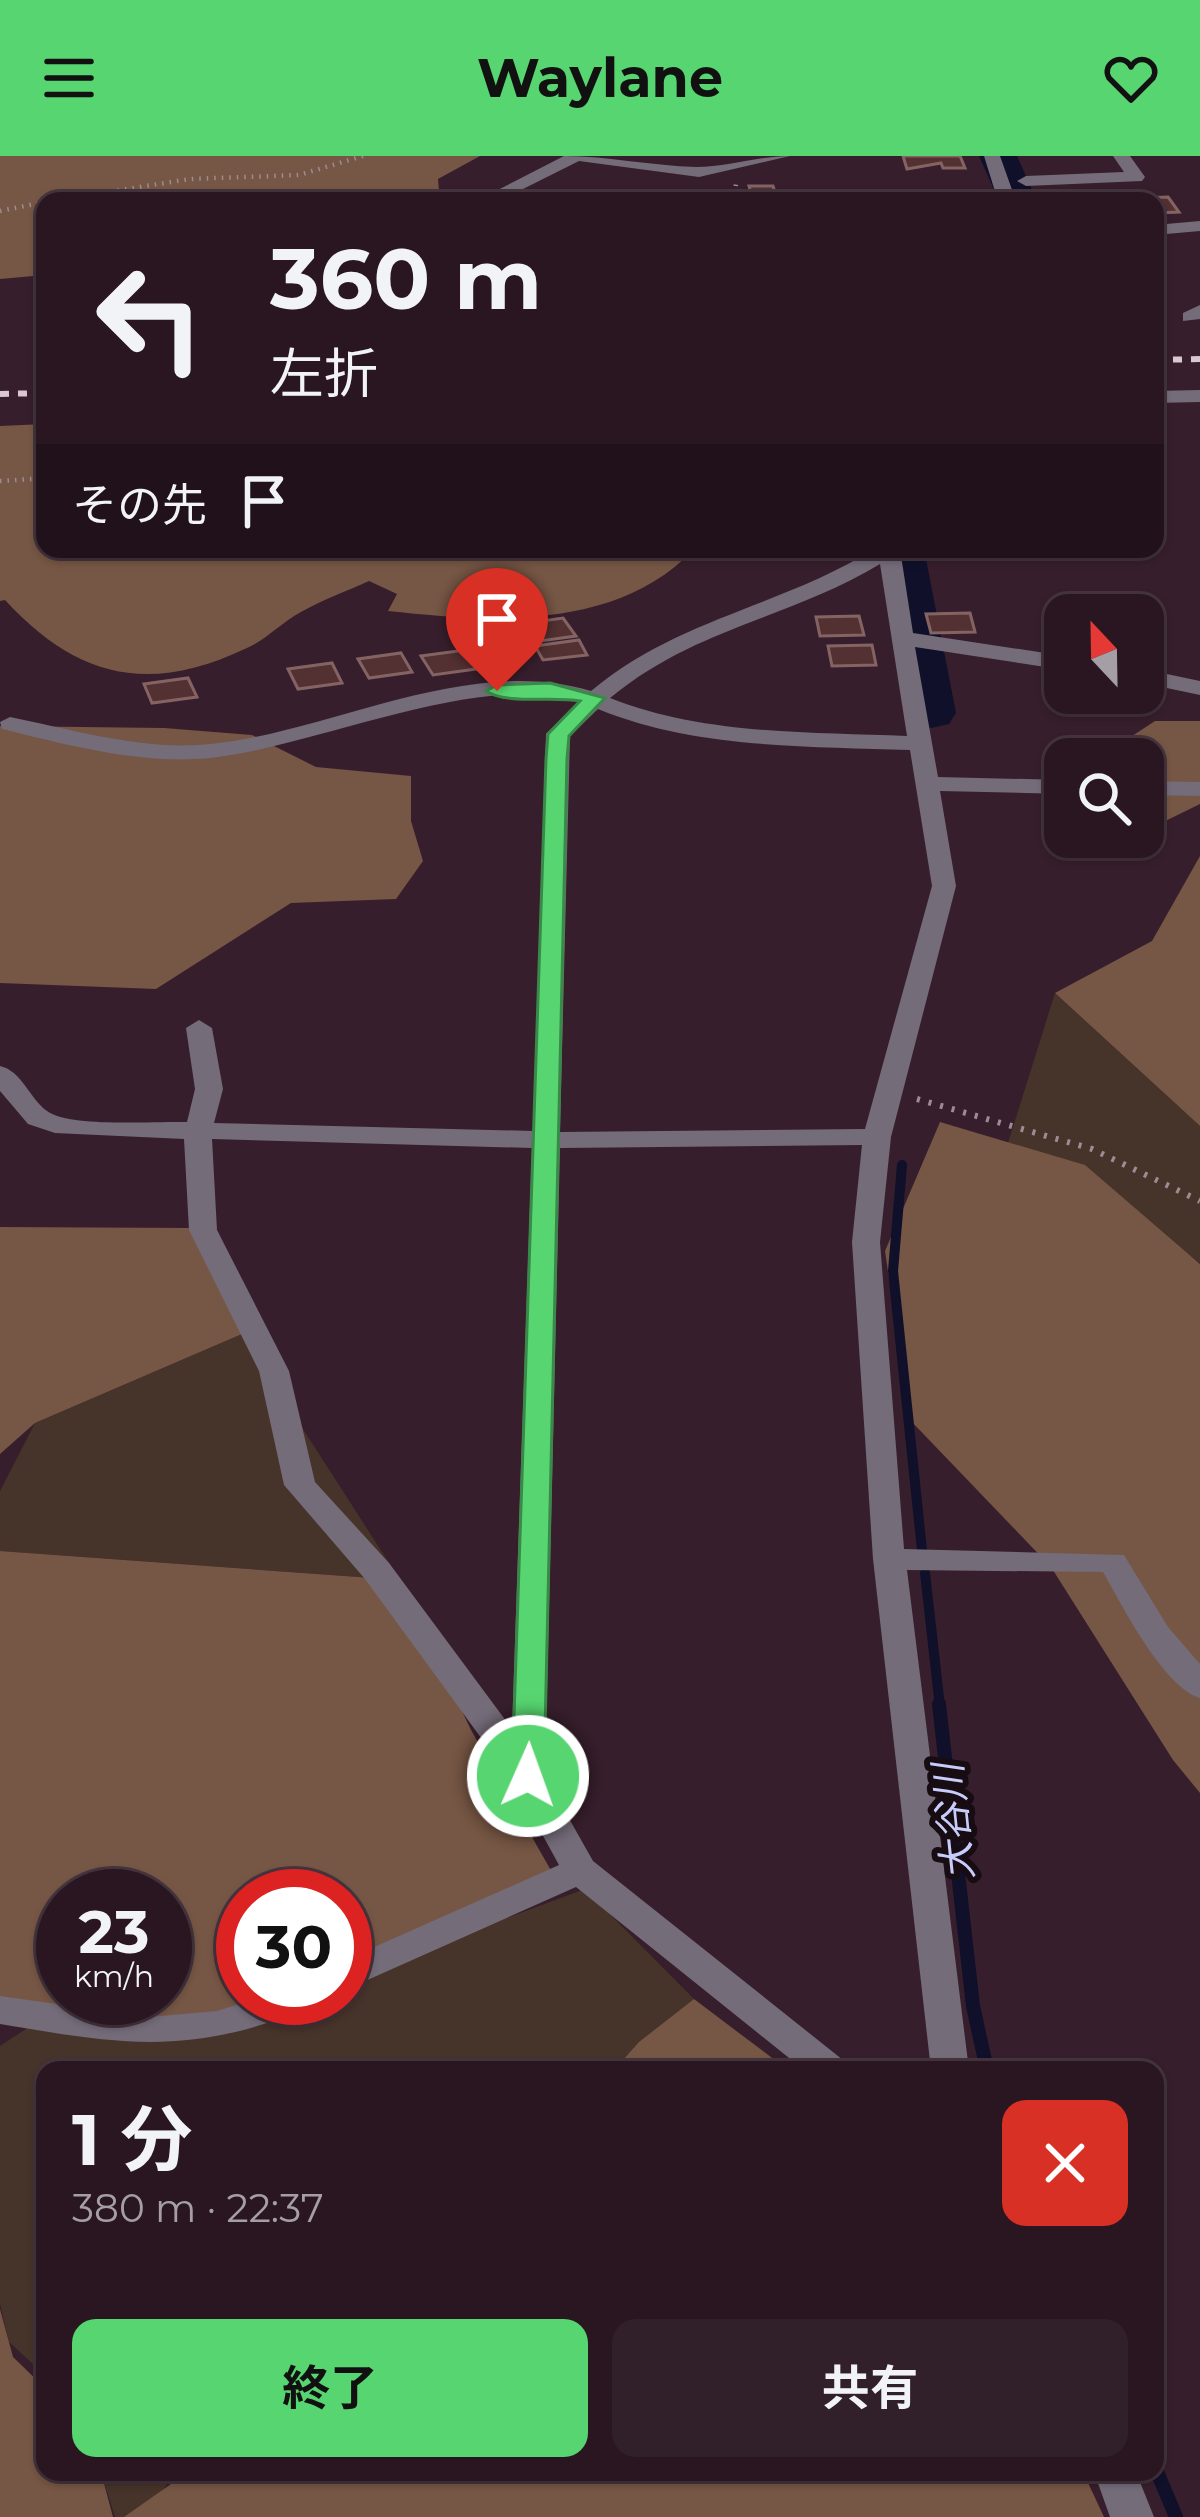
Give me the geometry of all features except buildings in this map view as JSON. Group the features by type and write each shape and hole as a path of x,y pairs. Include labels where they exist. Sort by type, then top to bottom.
{"street":[{"path":"503,192 577,156 636,160 699,172 782,156"},
{"path":"992,156 1004,192"},
{"path":"1016,156 1030,192"},
{"path":"1026,182 1136,178 1121,156"},
{"path":"1164,229 1200,226"},
{"path":"1164,397 1200,396"},
{"path":"528,1776 559,734 595,698 686,637 833,584 876,558"},
{"path":"890,558 916,743 944,886 878,1138 866,1242 889,1559 949,2061"},
{"path":"903,638 1044,660"},
{"path":"1164,680 1200,688"},
{"path":"10,724 120,745 204,752 266,742 360,715 452,697 550,689 595,698 655,723 781,737 916,743"},
{"path":"927,784 1044,787"},
{"path":"1164,788 1200,789"},
{"path":"199,1028 209,1089 199,1132 203,1229 274,1371 299,1485 377,1571 528,1776 580,1870 819,2061"},
{"path":"0,1074 38,1118 64,1127 546,1140 878,1138"},
{"path":"889,1559 1113,1562 1156,1634 1200,1686"},
{"path":"372,1964 580,1870"},
{"path":"0,2010 183,2035 225,2025"},
{"path":"1118,2481 1132,2517"}],"path":[{"path":"105,192 194,178 264,181 338,170 363,156"},
{"path":"0,211 36,204"},
{"path":"0,481 36,479"},
{"path":"892,1092 1093,1149 1200,1201"}],"shaded area":[{"path":"0,156 480,156 438,179 436,192 36,192 36,276 0,279"},
{"path":"36,424 36,558 684,558 628,595 590,608 510,618 388,611 397,594 369,581 309,608 254,644 211,663 146,674 116,671 59,647 5,600 0,601 0,426"},
{"path":"1155,721 1200,721 1200,804 1164,822 1164,738 1129,738"},
{"path":"0,726 164,728 252,735 316,767 411,776 411,821 423,861 396,899 291,903 156,989 0,983"},
{"path":"1200,856 1200,1126 1055,993 1152,941"},
{"path":"1055,993 1200,1126 1200,1263 1063,1159 1008,1143"},
{"path":"940,1122 1085,1165 1200,1264 1200,1793 1173,1760 1051,1567 910,1420 885,1251"},
{"path":"0,1227 193,1228 242,1334 35,1423 0,1454"},
{"path":"242,1334 400,1580 0,1551 0,1491 35,1423"},
{"path":"0,1551 400,1580 471,1730 557,1881 372,1951 372,1869 216,1869 216,2020 183,2035 132,2025 192,2025 192,1869 36,1869 36,2006 0,1999"},
{"path":"585,1889 694,1999 643,2061 36,2061 36,2367 9,2342 0,2304 0,2046 32,2025 192,2025 192,2008 216,2006 216,2025 372,2025 372,1968"},
{"path":"694,1999 776,2061 622,2061"},
{"path":"0,2309 13,2357 36,2379 36,2481 103,2481 113,2517 0,2517"},
{"path":"104,2481 169,2481 143,2517 115,2517"},
{"path":"175,2481 1087,2481 1104,2517 124,2517"}],"waterway":[{"name":"大谷川","path":"998,156 1014,192"},
{"name":"大谷川","path":"903,558 920,631"},
{"name":"大谷川","path":"922,649 931,713"},
{"name":"大谷川","path":"902,1165 893,1271 922,1550"},
{"name":"大谷川","path":"925,1573 940,1707"},
{"name":"大谷川","path":"939,1704 973,2006 985,2061"},
{"name":"大谷川","path":"1161,2481 1176,2517"}],"railway":[{"path":"1164,360 1200,359"},
{"path":"0,394 36,393"}],"route":[{"path":"497,691 550,689 595,698 559,734 556,759 528,1776"}]}
